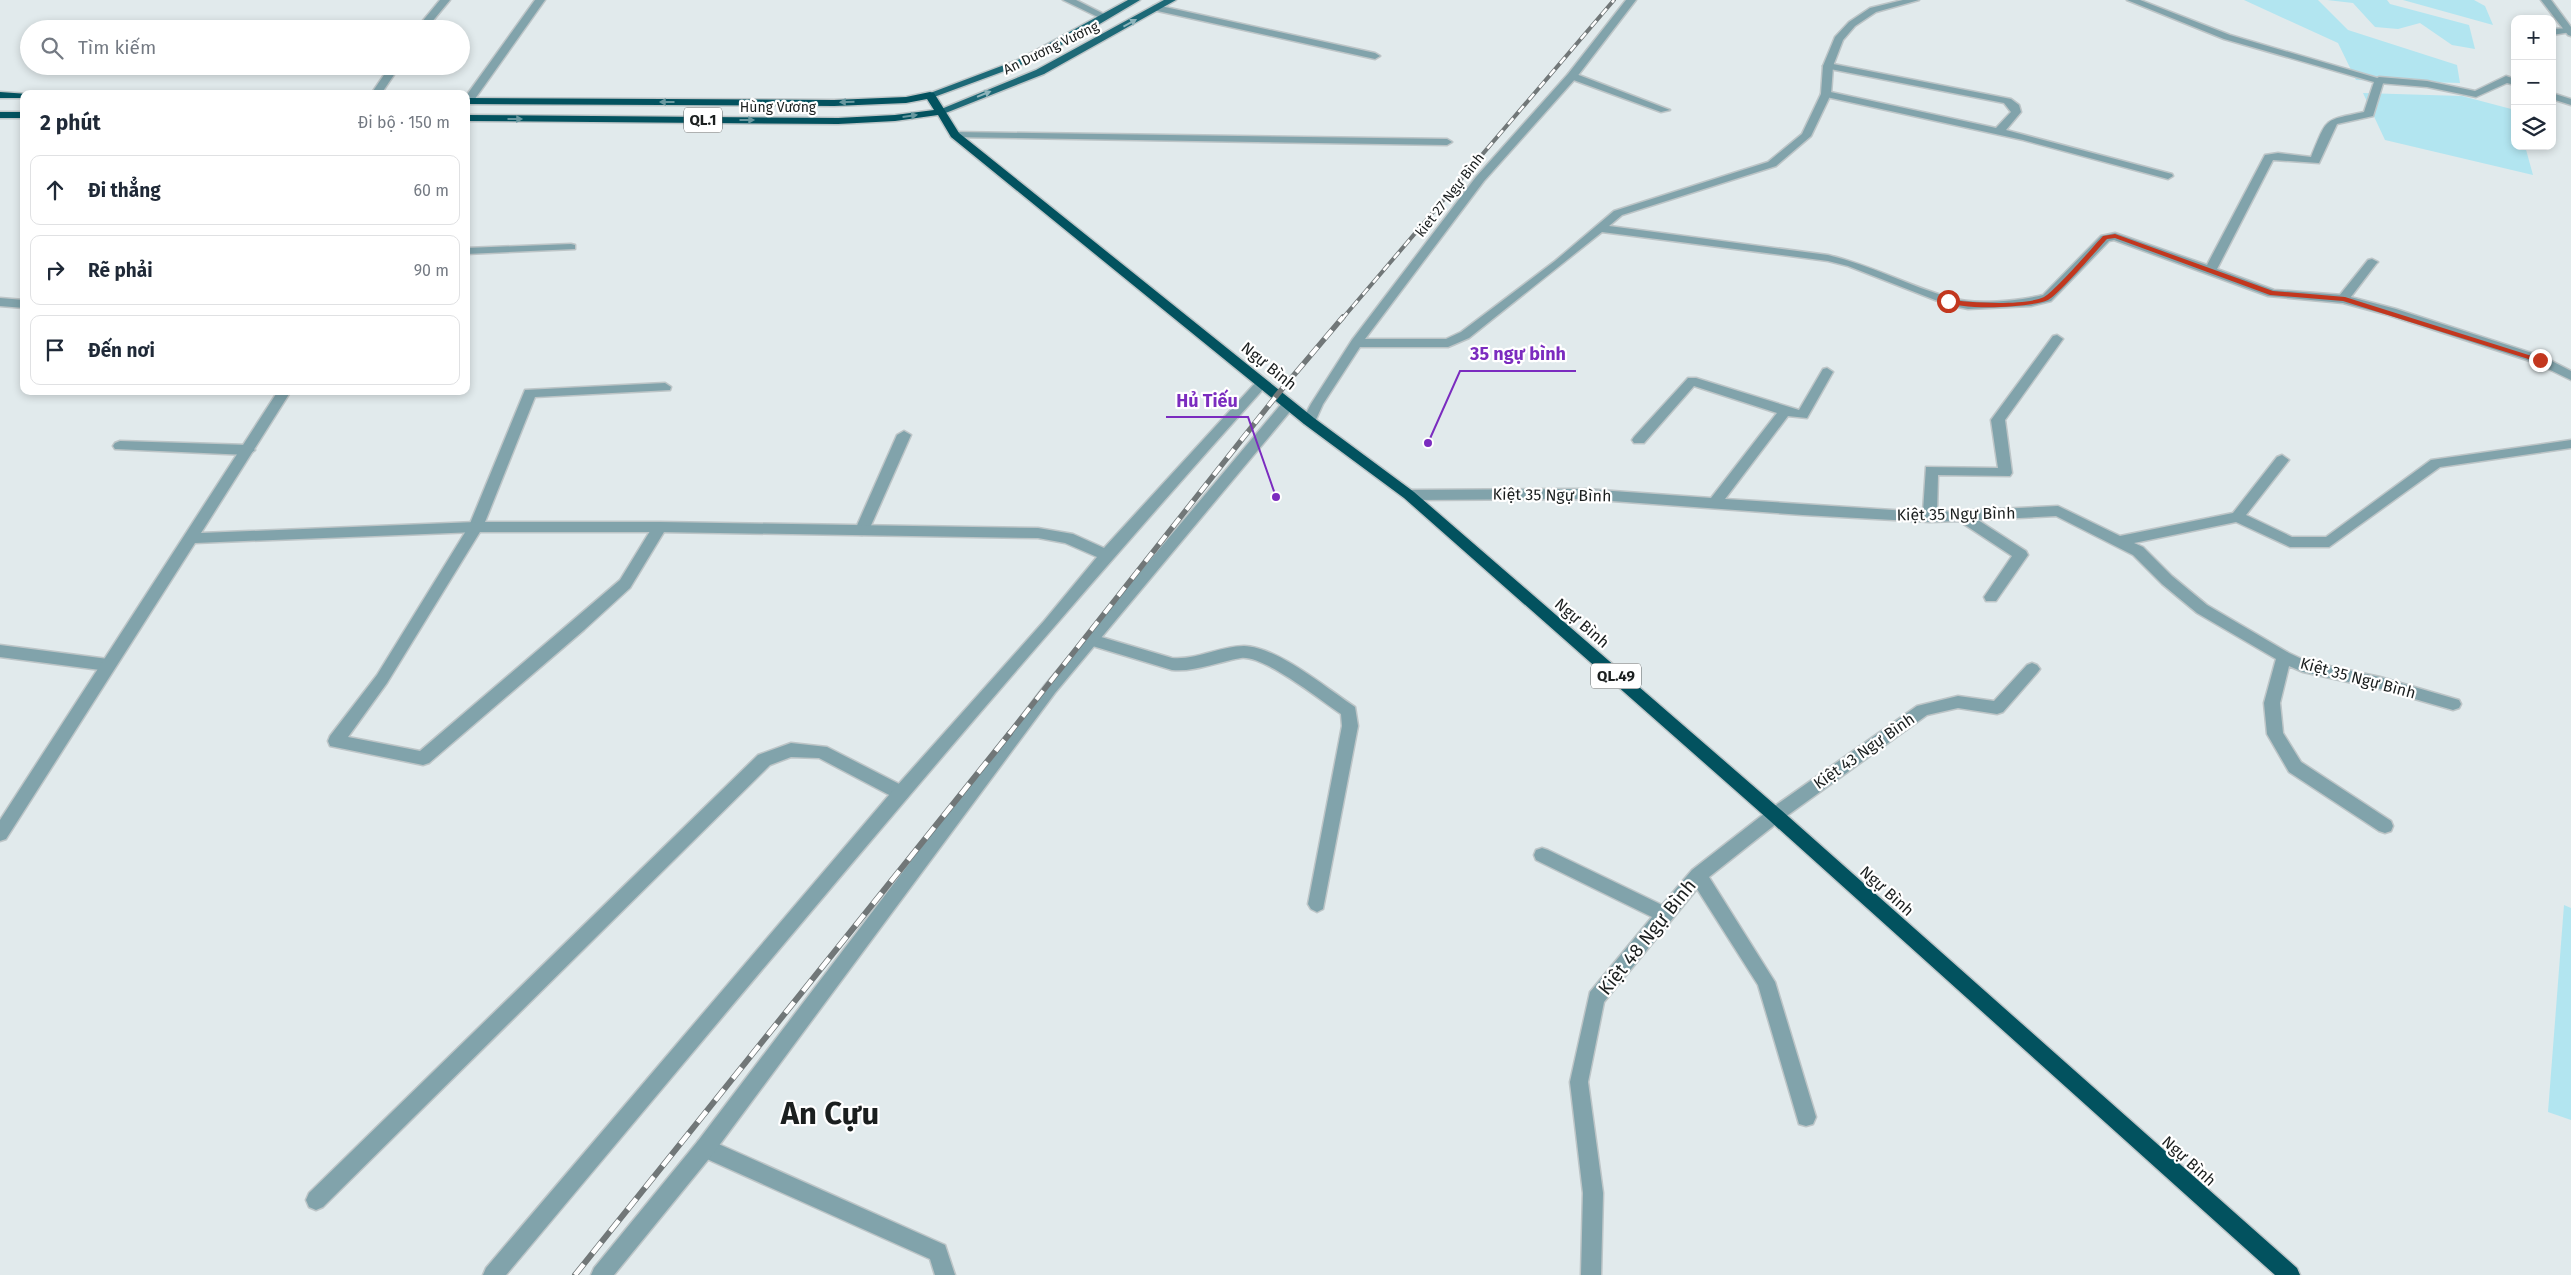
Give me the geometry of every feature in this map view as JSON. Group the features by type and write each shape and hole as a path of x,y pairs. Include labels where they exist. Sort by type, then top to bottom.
{"highway":[{"path":"0,95 20,96"},
{"name":"Hùng Vương","path":"470,101 834,103 906,100 930,95"},
{"name":"Ngự Bình","path":"930,95 955,135 1288,405 1409,495 1775,815 2290,1275"},
{"name":"Hùng Vương","path":"470,121 838,121 895,118 939,112"},
{"path":"0,115 20,115"}],"main road":[{"name":"An Dương Vương","path":"930,95 1023,61 1078,34 1135,0"},
{"name":"An Dương Vương","path":"939,112 1040,72 1171,0"}],"street":[{"path":"428,20 445,0"},
{"path":"470,97 540,0"},
{"path":"1068,0 1105,17"},
{"name":"kiet 27 Ngự Bình","path":"1309,421 1317,404 1356,344 1480,179 1572,76 1631,0"},
{"path":"1356,344 1448,343 1465,335 1559,263 1618,213 1772,164 1806,136 1826,94 1828,66 1838,38 1852,24 1873,10 1914,0"},
{"path":"2132,0 2227,37 2379,80 2427,84 2476,94 2510,81"},
{"path":"2546,0 2570,32"},
{"path":"1156,8 1375,56"},
{"path":"2556,32 2570,32"},
{"path":"1828,66 2008,101 2015,107 2016,112 1998,131"},
{"path":"379,90 389,75"},
{"path":"1572,76 1665,110"},
{"path":"2210,271 2269,157 2278,156 2315,161 2333,122 2368,114 2379,80"},
{"path":"1826,94 1998,131 2168,176"},
{"path":"2556,97 2571,102"},
{"path":"955,135 1447,142"},
{"path":"1598,228 1828,258 1852,264 1924,294 1968,305 2031,302 2047,298 2106,238 2115,236 2272,293 2343,299 2540,360 2571,376"},
{"path":"470,251 571,247"},
{"path":"2343,299 2372,262"},
{"path":"0,302 20,304"},
{"path":"1930,517 1931,470 2005,473 1998,420 2057,339"},
{"path":"1639,440 1692,381 1802,415 1827,372"},
{"path":"493,1275 901,793 1049,625 1106,555 1262,383"},
{"path":"660,527 625,584 579,626 424,758 336,741 382,678 476,527 530,393 665,387"},
{"path":"0,834 282,395"},
{"path":"601,1275 704,1148 1044,697 1288,405"},
{"path":"1715,503 1785,411"},
{"path":"862,530 904,435"},
{"path":"2119,542 2237,517 2290,542 2329,542 2436,463 2571,444"},
{"path":"120,446 248,450"},
{"path":"2237,517 2282,460"},
{"name":"Kiệt 35 Ngự Bình","path":"1409,495 1585,494 1930,517 2058,510 2138,551 2167,580 2202,610 2284,657 2304,666 2380,683 2453,704"},
{"path":"1962,516 2021,555 1991,597"},
{"path":"192,538 476,527 660,527 1038,533 1068,538 1106,555"},
{"path":"1091,640 1172,664 1186,665 1243,652 1266,656 1348,712 1350,726 1317,904"},
{"path":"0,651 108,665"},
{"path":"2284,657 2272,704 2275,734 2295,767 2385,826"},
{"name":"Kiệt 43 Ngự Bình","path":"1775,815 1923,710 1958,702 1997,708 2032,669"},
{"path":"316,1200 764,760 792,750 821,752 901,793"},
{"name":"Kiệt 48 Ngự Bình","path":"1591,1275 1593,1193 1579,1082 1596,998 1698,875 1775,815"},
{"path":"1542,855 1665,915"},
{"path":"1698,875 1766,982 1806,1117"},
{"path":"704,1148 938,1252 945,1275"}],"shaded area":[{"path":"2244,0 2318,0 2348,30 2457,65 2460,83 2356,80 2338,43"},
{"path":"2327,0 2387,0 2390,4 2469,25 2475,49 2452,45 2420,23 2398,29 2375,27 2353,3"},
{"path":"2403,0 2474,0 2485,6 2493,25"},
{"path":"2363,93 2462,96 2511,109 2511,150 2526,150 2533,175 2385,140"},
{"path":"2564,905 2571,908 2571,1120 2548,1112"}],"railway":[{"path":"1342,319 1614,0"},
{"path":"1009,734 1277,395 1343,317"},
{"path":"575,1275 1010,733"}],"place":[{"name":"35 ngự bình","path":"1428,443"},
{"name":"Hủ Tiếu","path":"1276,497"}],"district":[{"name":"An Cựu","path":"830,1113"}],"route":[{"path":"1948,301 1968,305 2031,302 2047,298 2106,238 2115,236 2272,293 2343,299 2392,312 2540,360"}]}
